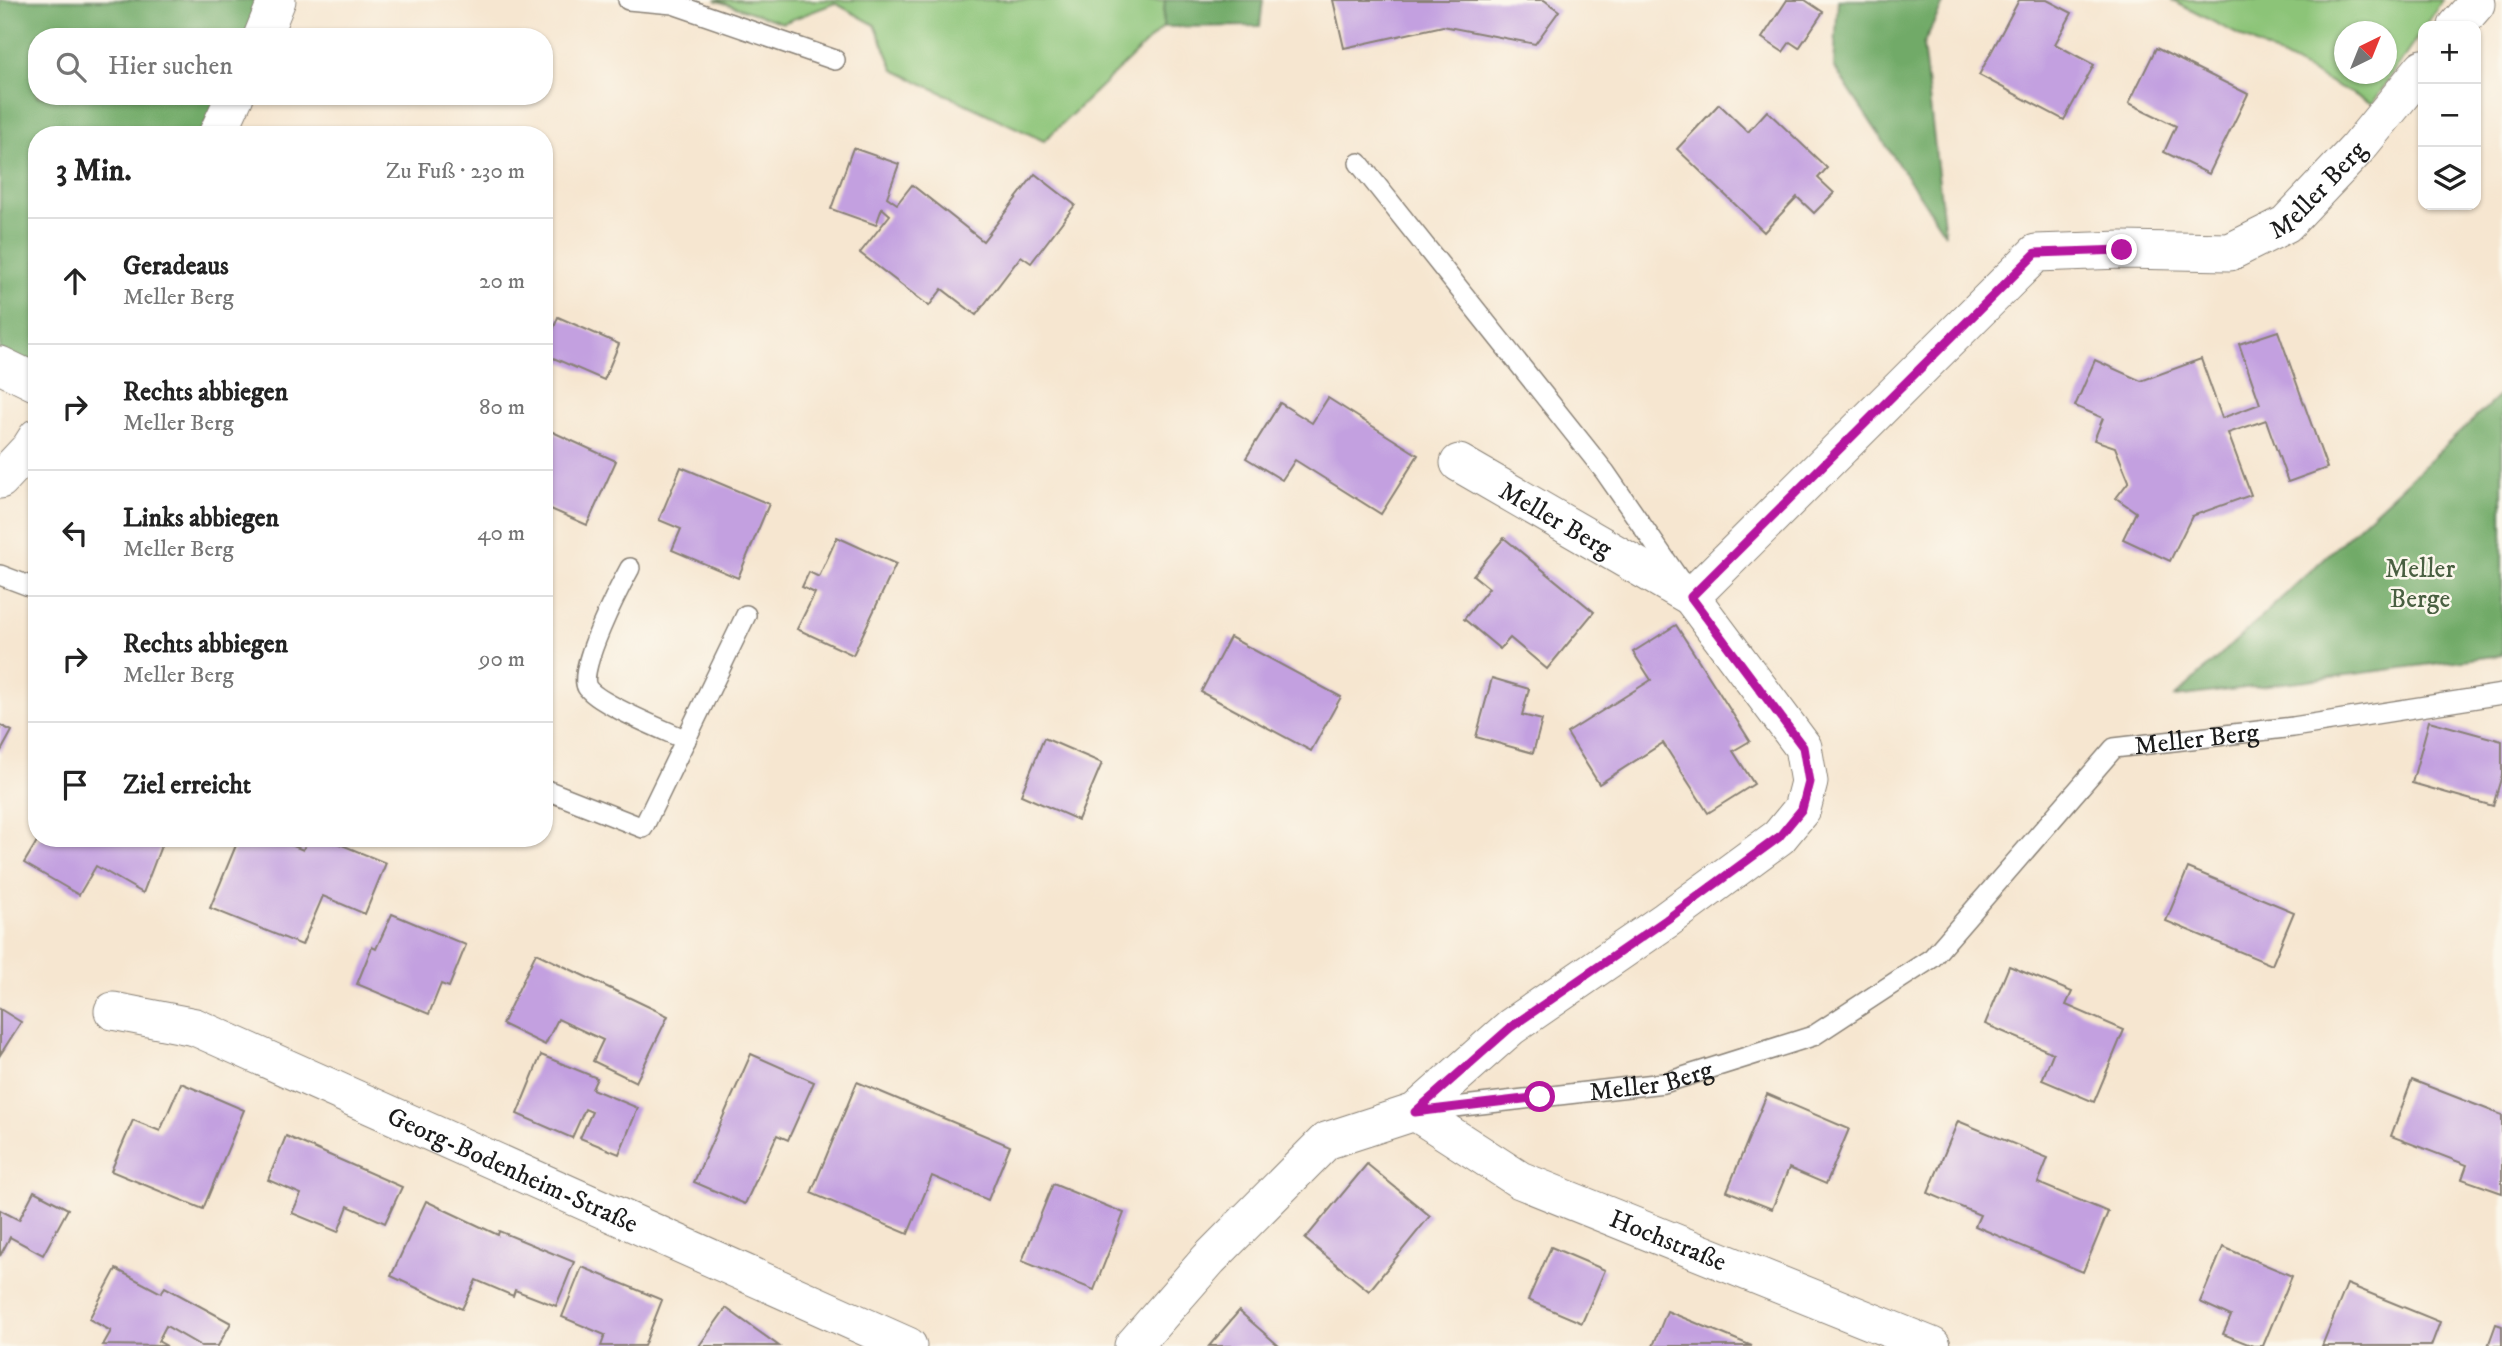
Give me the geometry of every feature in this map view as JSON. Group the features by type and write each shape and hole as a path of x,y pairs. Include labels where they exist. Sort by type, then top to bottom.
{"street":[{"path":"266,28 277,0"},
{"name":"Meller Berg","path":"1691,597 2036,253 2122,250 2230,252 2286,224 2356,150 2418,74"},
{"path":"221,126 231,105"},
{"path":"0,365 28,379"},
{"path":"0,480 28,450"},
{"name":"Meller Berg","path":"1415,1112 1511,1027 1666,920 1779,837 1802,809 1809,782 1803,747 1691,597 1459,463"},
{"name":"Georg-Bodenheim-Straße","path":"113,1011 195,1027 908,1346"},
{"path":"1133,1346 1209,1259 1326,1142 1415,1112"},
{"name":"Hochstraße","path":"1415,1112 1520,1180 1932,1346"}],"lane":[{"path":"628,0 673,4 835,60"},
{"path":"1359,163 1605,472 1691,597"},
{"path":"630,568 595,643 584,674 587,687 600,699 686,740"},
{"path":"0,575 28,586"},
{"path":"553,793 643,828 746,615"},
{"name":"Meller Berg","path":"1415,1112 1664,1083 1813,1036 1932,958 2114,748 2294,727 2502,694"}],"green space":[{"path":"0,0 261,0 250,28 28,28 28,105 215,105 205,126 28,126 28,379 0,365"},
{"path":"715,0 1165,0 1163,27 1044,141 894,70 875,25 835,3 783,23"},
{"path":"1165,0 1263,0 1260,26 1163,27"},
{"path":"1838,0 1945,0 1923,45 1945,234 1834,67"},
{"path":"2171,0 2443,0 2429,21 2418,21 2418,37 2397,67 2397,21 2334,21 2334,84 2386,84 2372,104"},
{"name":"Meller Berge","path":"2502,393 2502,655 2175,697"}],"building":[{"path":"1333,0 1544,0 1559,11 1535,44 1443,26 1344,48"},
{"path":"1787,0 1805,0 1823,12 1799,48 1790,42 1783,52 1762,38"},
{"path":"2019,0 2047,0 2072,13 2055,44 2094,65 2064,120 1979,75"},
{"path":"2156,48 2248,94 2209,174 2164,152 2176,126 2129,103"},
{"path":"1719,104 1748,132 1767,111 1827,168 1818,178 1834,193 1814,213 1797,197 1764,232 1677,149"},
{"path":"853,148 899,164 887,197 897,204 912,185 983,241 1035,174 1075,205 1031,263 1021,256 976,315 942,289 929,306 860,253 890,215 882,208 876,225 831,209"},
{"path":"558,317 619,344 604,380 553,358 553,330"},
{"path":"2278,331 2327,468 2288,482 2266,420 2228,433 2251,495 2192,516 2170,561 2123,539 2136,512 2116,498 2129,481 2115,447 2094,440 2103,418 2075,406 2095,360 2141,381 2201,359 2222,418 2260,404 2239,344"},
{"path":"1328,398 1418,455 1381,514 1295,460 1282,480 1246,458 1280,403 1312,423"},
{"path":"553,432 616,461 587,525 553,510"},
{"path":"681,467 769,504 738,578 672,550 681,529 659,520"},
{"path":"837,537 896,564 853,655 797,629 815,593 802,587 809,572 819,577"},
{"path":"1504,538 1594,612 1547,669 1510,638 1500,649 1464,619 1489,588 1473,575"},
{"path":"1676,625 1750,741 1733,751 1754,784 1708,813 1663,743 1599,784 1567,733 1651,680 1633,652"},
{"path":"1230,637 1341,697 1311,751 1201,692"},
{"path":"1492,678 1529,689 1522,715 1542,720 1533,753 1476,737"},
{"path":"2429,721 2502,741 2502,775 2493,806 2412,783"},
{"path":"0,725 12,731 0,753"},
{"path":"1044,738 1102,763 1078,820 1021,795"},
{"path":"34,847 161,847 143,893 96,866 79,895 24,863"},
{"path":"235,847 296,847 303,850 304,847 347,847 386,863 365,914 323,896 302,945 210,908"},
{"path":"2188,868 2294,912 2272,965 2166,921"},
{"path":"392,914 466,945 449,987 441,984 429,1014 357,984 372,947 376,949"},
{"path":"536,953 668,1016 636,1082 593,1061 603,1040 558,1019 545,1045 502,1024"},
{"path":"2009,966 2072,992 2066,1005 2124,1030 2094,1102 2042,1080 2053,1053 1985,1024"},
{"path":"0,1009 21,1022 0,1055"},
{"path":"751,1054 814,1082 788,1140 777,1135 745,1204 694,1182"},
{"path":"541,1055 597,1078 592,1089 638,1108 619,1154 580,1138 592,1112 585,1109 572,1138 517,1114"},
{"path":"2412,1080 2502,1115 2502,1193 2462,1179 2467,1165 2391,1136"},
{"path":"857,1082 1010,1146 988,1200 932,1176 908,1234 811,1193"},
{"path":"181,1083 244,1110 203,1209 111,1171 133,1120 160,1131"},
{"path":"1767,1094 1849,1129 1826,1184 1789,1168 1772,1209 1727,1191"},
{"path":"1958,1121 2048,1158 2038,1183 2108,1212 2083,1272 1975,1226 1980,1215 1928,1193"},
{"path":"286,1136 402,1187 385,1223 348,1206 338,1232 292,1213 301,1194 268,1180"},
{"path":"1367,1164 1430,1216 1369,1291 1305,1239"},
{"path":"1053,1184 1124,1213 1094,1290 1022,1261"},
{"path":"34,1191 68,1209 43,1255 10,1237 0,1256 0,1210 19,1220"},
{"path":"426,1201 498,1235 499,1231 574,1262 556,1306 515,1290 513,1296 476,1280 462,1309 391,1276"},
{"path":"1551,1247 1605,1270 1582,1323 1528,1300"},
{"path":"2223,1247 2292,1276 2263,1346 2253,1346 2223,1334 2231,1316 2200,1302"},
{"path":"582,1267 662,1300 644,1346 601,1346 605,1335 562,1317"},
{"path":"116,1269 161,1293 165,1287 231,1323 218,1346 201,1346 166,1326 158,1341 167,1346 103,1345 111,1331 89,1319"},
{"path":"2347,1284 2440,1322 2431,1346 2322,1346"},
{"path":"726,1308 779,1346 699,1346"},
{"path":"1239,1311 1279,1346 1209,1346"},
{"path":"1667,1311 1752,1346 1653,1346"},
{"path":"2496,1324 2502,1326 2502,1346 2488,1346"}],"route":[{"path":"1540,1097 1415,1112 1511,1027 1666,920 1779,837 1802,809 1809,782 1803,747 1691,597 2036,253 2122,250"}]}
